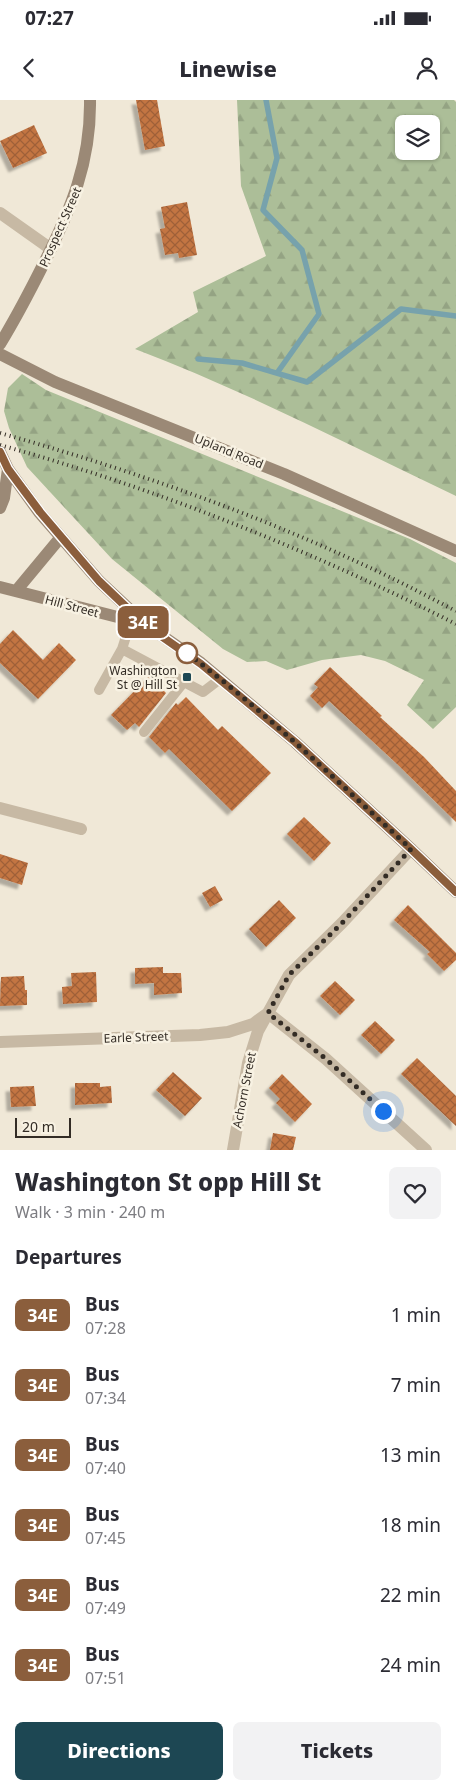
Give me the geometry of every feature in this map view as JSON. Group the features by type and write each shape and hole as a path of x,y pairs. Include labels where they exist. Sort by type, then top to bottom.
{"street":[{"name":"Prospect Street","path":"0,344 19,313 64,223 79,184 88,140 90,100"},
{"path":"0,213 51,249"},
{"name":"Upland Road","path":"0,354 55,382 284,474 456,551"},
{"path":"0,452 8,469 40,512 60,538 99,581 144,624 220,678 295,742 456,892"},
{"path":"0,508 4,498 8,469"},
{"path":"16,591 60,538"},
{"name":"Hill Street","path":"0,587 144,624"},
{"path":"0,808 81,829"},
{"name":"Achorn Street","path":"233,1150 248,1063 258,1031 289,975 342,923 411,849"},
{"path":"268,1013 326,1059 426,1150"},
{"name":"Earle Street","path":"0,1042 200,1035 228,1032 254,1024 268,1013"}],"lane":[{"path":"99,690 122,649 131,621"},
{"path":"122,649 203,692 220,678"},
{"path":"144,732 184,682"}],"green space":[{"path":"237,100 454,100 456,102 456,496 257,401 135,349 198,312 193,292 266,256 241,186"},
{"path":"22,374 46,390 410,539 456,563 456,707 433,729 407,705 424,680 385,661 361,655 322,660 287,670 266,661 247,662 223,649 112,559 27,467 9,428 4,411 8,388"}],"building":[{"path":"136,100 157,100 165,146 145,150"},
{"path":"34,125 47,153 13,168 0,141"},
{"path":"187,202 197,255 179,258 178,253 165,255 160,229 165,228 161,207"},
{"path":"13,630 43,660 59,643 76,660 38,699 0,663 0,644"},
{"path":"330,667 382,716 380,717 424,757 456,791 456,822 329,701 322,708 310,696 318,687 314,684"},
{"path":"149,676 166,693 139,727 135,723 127,730 111,715"},
{"path":"186,697 218,730 222,726 271,773 232,811 169,749 165,753 149,737 176,703 178,705"},
{"path":"304,817 331,843 314,861 287,834"},
{"path":"0,854 28,863 22,885 0,878"},
{"path":"215,886 223,900 210,907 202,893"},
{"path":"279,900 296,918 266,947 249,929"},
{"path":"408,905 456,953 456,960 444,971 427,954 430,952 394,920"},
{"path":"163,967 163,973 181,973 182,993 154,995 154,983 135,984 135,968"},
{"path":"96,972 97,1002 63,1004 62,987 72,986 71,973"},
{"path":"24,976 25,990 27,990 27,1005 0,1006 1,977"},
{"path":"335,981 355,1000 340,1015 320,996"},
{"path":"375,1021 395,1040 381,1054 361,1035"},
{"path":"417,1058 456,1096 456,1126 401,1074"},
{"path":"173,1072 202,1098 185,1116 156,1090"},
{"path":"282,1074 312,1104 295,1122 276,1103 280,1099 269,1088"},
{"path":"75,1083 100,1083 100,1087 111,1086 112,1103 75,1105"},
{"path":"34,1086 36,1106 11,1107 10,1087"},
{"path":"273,1133 296,1137 293,1150 270,1150"}],"waterway":[{"path":"266,100 277,158 263,210 302,250 319,314 277,373"},
{"path":"198,359 242,363 307,382 401,309 456,316"}],"railway":[{"path":"0,433 93,461 230,508 364,565 456,611"},
{"path":"0,445 117,481 232,523 345,571 456,624"}],"bus line":[{"name":"34E","path":"0,452 8,469 26,494 60,538 99,581 144,624 201,664 295,742 456,892"}],"place":[{"name":"Washington St @ Hill St","path":"187,677"}],"route":[{"path":"187,653 184,651 234,690 295,742 411,849 342,923 289,975 268,1013 326,1059 383,1111"}]}
